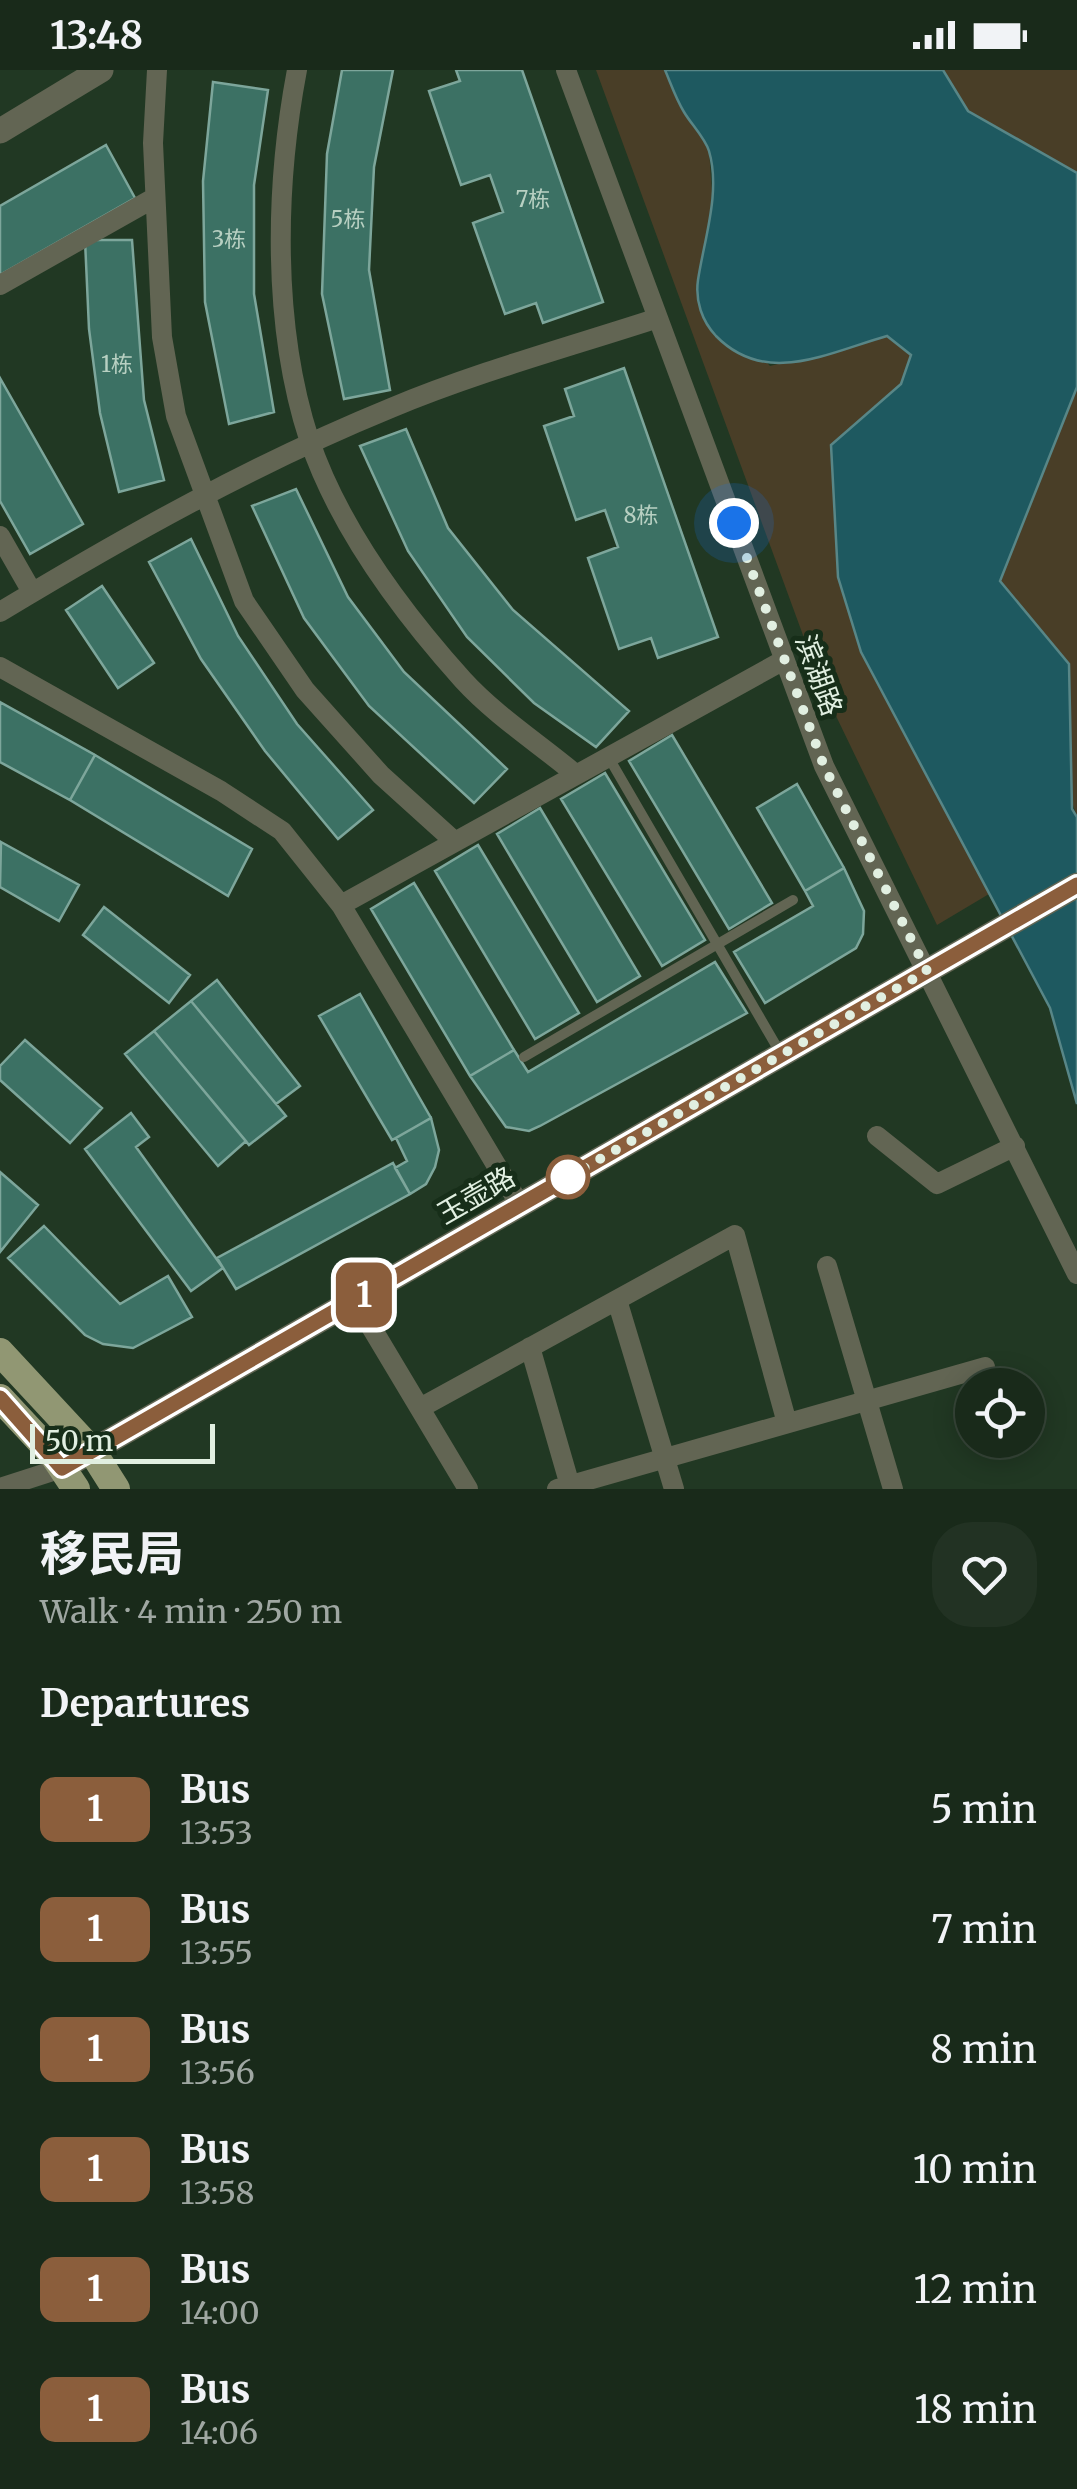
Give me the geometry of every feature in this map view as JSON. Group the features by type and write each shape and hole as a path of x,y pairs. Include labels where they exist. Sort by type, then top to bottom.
{"main road":[{"path":"0,1352 92,1451 116,1489"},
{"path":"0,1398 69,1479"}],"street":[{"path":"0,131 101,70"},
{"path":"158,70 154,198 162,337 176,416 204,496 244,600 305,690 380,775 454,841"},
{"path":"296,70 283,193 285,312 310,443 344,515 394,598 466,683 574,773"},
{"name":"滨湖路","path":"566,70 824,766 1077,1274"},
{"path":"0,285 154,198"},
{"path":"0,612 204,496 310,443 395,406 658,318"},
{"path":"0,536 32,592"},
{"path":"341,905 607,754 784,660"},
{"path":"0,667 221,791 282,831 341,905 520,1205"},
{"name":"玉壶路","path":"69,1479 92,1451 1077,885"},
{"path":"877,1136 937,1184 1014,1146"},
{"path":"420,1408 735,1235 787,1422"},
{"path":"827,1266 894,1489"},
{"path":"356,1300 468,1489"},
{"path":"617,1300 674,1489"},
{"path":"530,1347 566,1488 955,1376"},
{"path":"0,1488 69,1479"}],"lane":[{"path":"607,754 782,1055"},
{"path":"524,1057 793,900"}],"shaded area":[{"path":"596,70 665,70 680,107 709,149 712,193 707,248 697,283 770,366 887,336 911,355 901,384 831,445 838,577 861,652 989,894 937,925 822,687"},
{"path":"943,70 1077,70 1077,173 968,111"},
{"path":"1077,387 1077,817 1000,581"}],"water":[{"path":"665,70 943,70 968,111 1077,173 1077,387 1000,581 1069,664 1072,809 1077,817 1077,1104 1050,1008 861,652 838,577 831,445 901,384 911,355 887,336 820,357 776,363 755,360 735,351 716,336 701,310 697,288 712,199 712,167 707,146 681,107"}],"building":[{"path":"342,70 393,70 374,167 369,270 390,390 344,399 322,294 327,154"},
{"path":"456,70 522,70 603,302 543,323 536,303 505,314 473,223 503,212 490,175 461,185 429,91 460,81"},
{"path":"213,82 268,90 254,185 254,294 274,412 229,424 205,302 203,181"},
{"path":"106,145 135,198 0,275 0,206"},
{"path":"85,240 132,240 144,400 164,480 119,492 100,413 89,329"},
{"path":"624,368 718,637 658,658 651,638 619,649 588,558 618,547 605,510 576,520 544,426 574,416 565,389"},
{"path":"0,378 83,524 30,554 0,501"},
{"path":"406,429 448,528 513,610 629,711 596,747 534,703 467,637 408,551 360,446"},
{"path":"296,489 348,597 404,672 507,769 474,803 369,706 304,618 252,506"},
{"path":"191,539 238,636 297,724 373,810 338,839 265,751 201,659 149,562"},
{"path":"102,586 154,663 118,688 66,610"},
{"path":"0,702 95,755 70,800 0,762"},
{"path":"672,735 772,903 729,929 629,761"},
{"path":"95,755 252,849 228,896 70,800"},
{"path":"605,773 705,940 662,966 561,799"},
{"path":"797,784 844,868 805,891 757,808"},
{"path":"540,808 640,976 597,1002 497,834"},
{"path":"1,842 79,885 59,921 0,887"},
{"path":"478,845 579,1013 535,1039 435,871"},
{"path":"844,868 864,911 863,934 856,948 765,1003 734,952 813,906 805,891"},
{"path":"414,883 514,1050 470,1076 371,909"},
{"path":"104,907 190,975 169,1003 83,935"},
{"path":"715,962 747,1013 540,1126 529,1131 506,1127 470,1076 514,1050 528,1072"},
{"path":"217,980 300,1086 276,1104 191,1001"},
{"path":"360,994 431,1118 392,1140 319,1016"},
{"path":"191,1001 286,1116 249,1145 154,1031"},
{"path":"154,1031 246,1141 218,1166 125,1054"},
{"path":"25,1040 102,1108 70,1143 0,1080 0,1066"},
{"path":"131,1113 149,1137 136,1147 223,1268 191,1291 85,1149"},
{"path":"431,1118 439,1150 435,1167 426,1184 410,1194 395,1168 407,1161 396,1138"},
{"path":"393,1163 410,1194 236,1289 217,1258"},
{"path":"0,1172 38,1205 0,1252"},
{"path":"44,1226 120,1304 168,1276 192,1317 133,1348 103,1344 85,1335 8,1258"}],"bus line":[{"name":"1","path":"0,1398 62,1468 1077,885"}],"route":[{"path":"568,1177 553,1186 927,971 824,766 734,523"}]}
